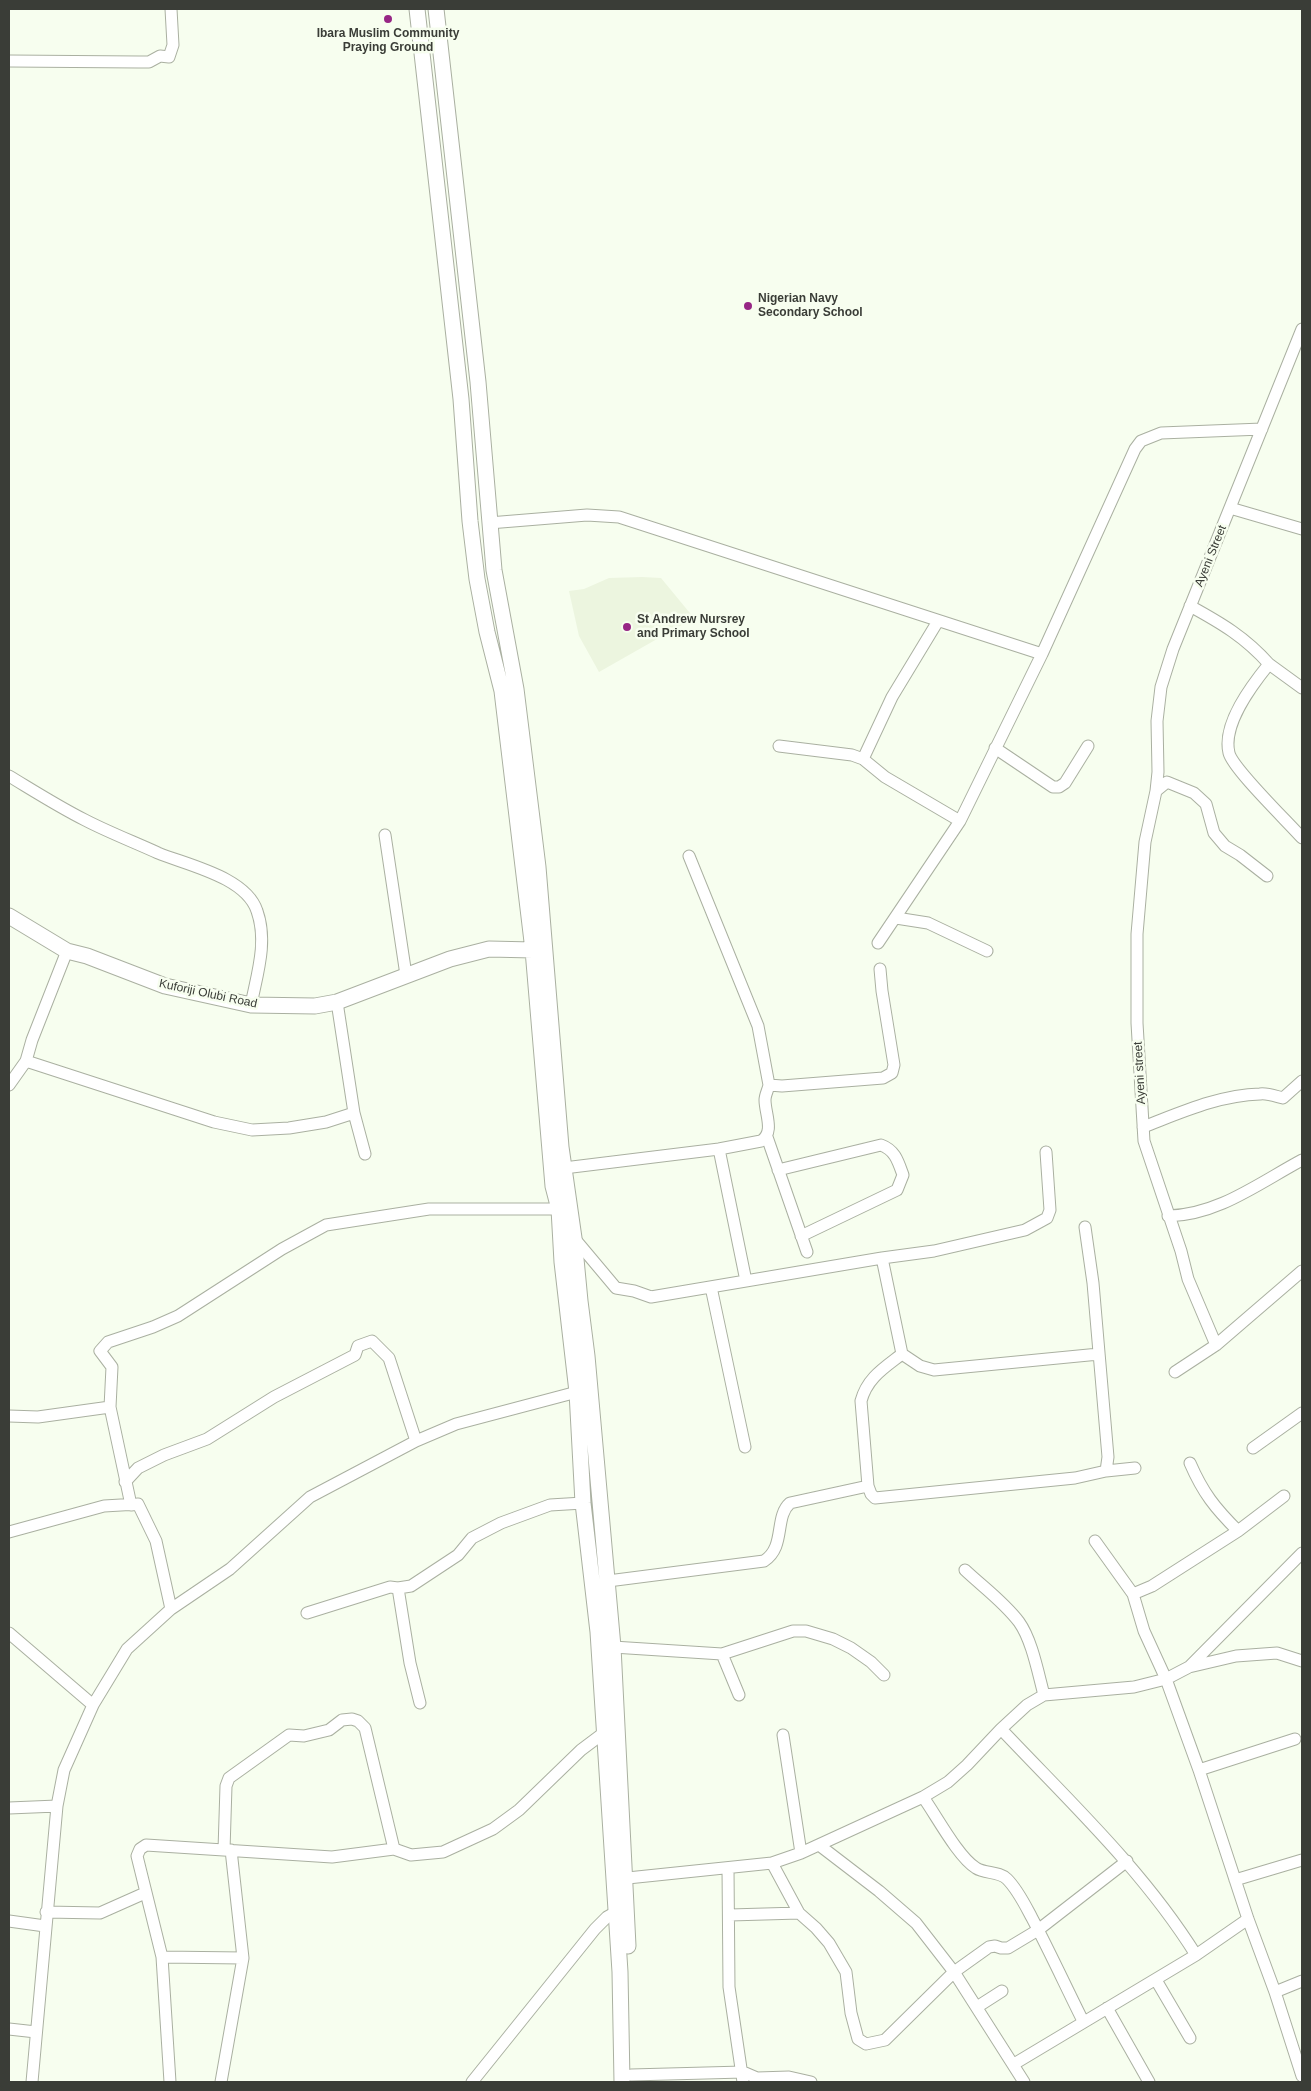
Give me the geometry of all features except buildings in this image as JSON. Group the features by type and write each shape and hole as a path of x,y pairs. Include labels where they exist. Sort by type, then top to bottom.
{"main road":[{"path":"417,9 461,399 470,522 482,605 509,690 538,867 551,1092 553,1186 559,1209 562,1262 577,1392 583,1503 598,1632 605,1732 620,1879 616,1912 628,2080"},
{"path":"436,9 478,382 489,523 509,690 533,950 551,1092 574,1238 608,1581 614,1646 613,1672 628,2080"},
{"name":"Kuforiji Olubi Road","path":"9,916 67,951 87,956 165,986 251,1005 292,1007 315,1006 337,1002 450,959 489,949 533,950"}],"street":[{"path":"9,61 150,62 160,56 169,57 173,45 171,9"},
{"name":"Ayeni Street","path":"1156,791 1158,772 1157,721 1161,687 1173,649 1302,330"},
{"path":"878,943 960,821 1042,654 1135,450 1141,441 1161,433 1262,429"},
{"path":"1230,508 1302,529"},
{"path":"489,523 587,515 619,517 1042,654"},
{"path":"1190,606 1230,628 1269,664 1302,688"},
{"path":"863,759 892,697 938,621"},
{"path":"1269,664 1253,683 1237,710 1228,742 1229,755 1241,772 1302,838"},
{"path":"779,746 852,755 863,759 885,777 960,821"},
{"path":"996,748 1053,787 1059,787 1065,783 1088,746"},
{"path":"9,776 85,820 160,853 209,870 244,891 257,909 262,936 261,959 251,1005"},
{"path":"1156,791 1167,782 1194,793 1206,804 1214,833 1225,846 1267,876"},
{"name":"Ayeni street","path":"1156,791 1145,842 1137,934 1137,1023 1144,1141 1181,1251 1188,1279 1216,1345"},
{"path":"386,835 406,975"},
{"path":"688,856 758,1026 769,1085 765,1099 769,1130 767,1137 807,1252"},
{"path":"896,918 928,923 987,951"},
{"path":"9,1085 26,1061 67,951"},
{"path":"769,1085 782,1086 883,1078 892,1073 894,1065 880,969"},
{"path":"337,1002 354,1113 364,1154"},
{"path":"26,1061 214,1122 252,1130 290,1128 326,1122 354,1113"},
{"path":"1143,1127 1200,1105 1230,1098 1261,1093 1283,1098 1302,1082"},
{"path":"564,1168 748,1144 767,1137"},
{"path":"778,1170 881,1145 890,1148 903,1175 897,1190 801,1236"},
{"path":"720,1148 746,1281"},
{"path":"574,1238 616,1288 634,1291 651,1297 934,1251 1025,1230 1047,1218 1050,1210 1046,1152"},
{"path":"1168,1216 1187,1216 1213,1208 1302,1160"},
{"path":"138,1504 131,1505 110,1407 112,1367 100,1351 108,1342 153,1327 178,1316 282,1249 326,1225 429,1209 559,1209"},
{"path":"1084,1227 1093,1283 1108,1457 1106,1471"},
{"path":"882,1258 902,1354 920,1366 934,1370 1099,1354"},
{"path":"1175,1372 1216,1345 1302,1271"},
{"path":"711,1287 746,1447"},
{"path":"125,1482 138,1468 164,1455 207,1439 274,1398 355,1355 358,1346 372,1341 389,1358 416,1441"},
{"path":"902,1354 873,1376 864,1388 861,1401 868,1486 875,1498 1075,1478 1106,1471 1135,1468"},
{"path":"32,2082 56,1806 64,1770 93,1705 127,1649 171,1609 230,1568 310,1497 416,1441 456,1424 577,1392"},
{"path":"9,1416 38,1417 110,1407"},
{"path":"1253,1448 1302,1413"},
{"path":"1190,1463 1200,1487 1209,1500 1238,1531"},
{"path":"608,1581 764,1561 774,1551 783,1514 790,1503 868,1486"},
{"path":"1133,1594 1152,1586 1238,1531 1284,1496"},
{"path":"307,1613 390,1587 410,1586 458,1555 472,1538 501,1524 550,1505 583,1503"},
{"path":"138,1504 156,1542 171,1609"},
{"path":"9,1532 104,1506 138,1504"},
{"path":"1095,1541 1133,1594 1144,1631 1166,1679 1199,1770 1302,2076"},
{"path":"1188,1667 1302,1553"},
{"path":"965,1570 1020,1623 1034,1657 1044,1695"},
{"path":"398,1588 410,1663 420,1703"},
{"path":"614,1646 722,1654 793,1631 806,1631 833,1639 851,1648 884,1675"},
{"path":"10,1636 93,1705"},
{"path":"620,1879 772,1863 801,1853 924,1797 948,1782 1001,1729 1027,1706 1044,1695 1134,1688 1166,1679 1188,1667 1236,1656 1277,1653 1302,1661"},
{"path":"722,1654 739,1695"},
{"path":"221,2082 243,1958 227,1850 226,1786 229,1778 289,1735 304,1736 329,1730 342,1720 352,1719 358,1721 364,1728 394,1849"},
{"path":"1001,1729 1126,1861 1163,1908 1196,1955"},
{"path":"170,2082 162,1957 137,1856 140,1849 146,1845 332,1857 394,1849 411,1856 443,1852 493,1829 519,1810 581,1750 605,1732"},
{"path":"782,1734 801,1853"},
{"path":"1199,1770 1295,1740"},
{"path":"924,1797 962,1854 974,1867 1006,1878 1024,1903 1083,2021"},
{"path":"9,1808 56,1806"},
{"path":"819,1845 879,1891 916,1923 954,1972 1024,2082"},
{"path":"1235,1880 1302,1860"},
{"path":"772,1863 799,1913 816,1928 846,1972 851,2013 858,2039 866,2044 885,2040 954,1972 989,1947 1008,1948 1038,1930 1126,1861"},
{"path":"728,1868 730,1916 729,1987 743,2077"},
{"path":"46,1912 100,1913 145,1893"},
{"path":"472,2082 595,1929 616,1912"},
{"path":"730,1916 799,1913"},
{"path":"1014,2064 1083,2021 1156,1980 1248,1919"},
{"path":"9,1921 45,1926"},
{"path":"162,1957 243,1958"},
{"path":"1156,1980 1190,2038"},
{"path":"1275,1992 1302,1981"},
{"path":"977,2007 1002,1992"},
{"path":"1107,2008 1148,2082"},
{"path":"9,2029 36,2032"},
{"path":"628,2080 789,2077 811,2082"}],"shaded area":[{"name":"St Andrew Nursrey and Primary School","path":"609,578 661,578 694,618 599,672 579,636 569,591 584,589"}],"place":[{"name":"Ibara Muslim Community Praying Ground","path":"388,19"},
{"name":"Nigerian Navy Secondary School","path":"748,306"},
{"name":"St Andrew Nursrey and Primary School","path":"627,627"}]}
